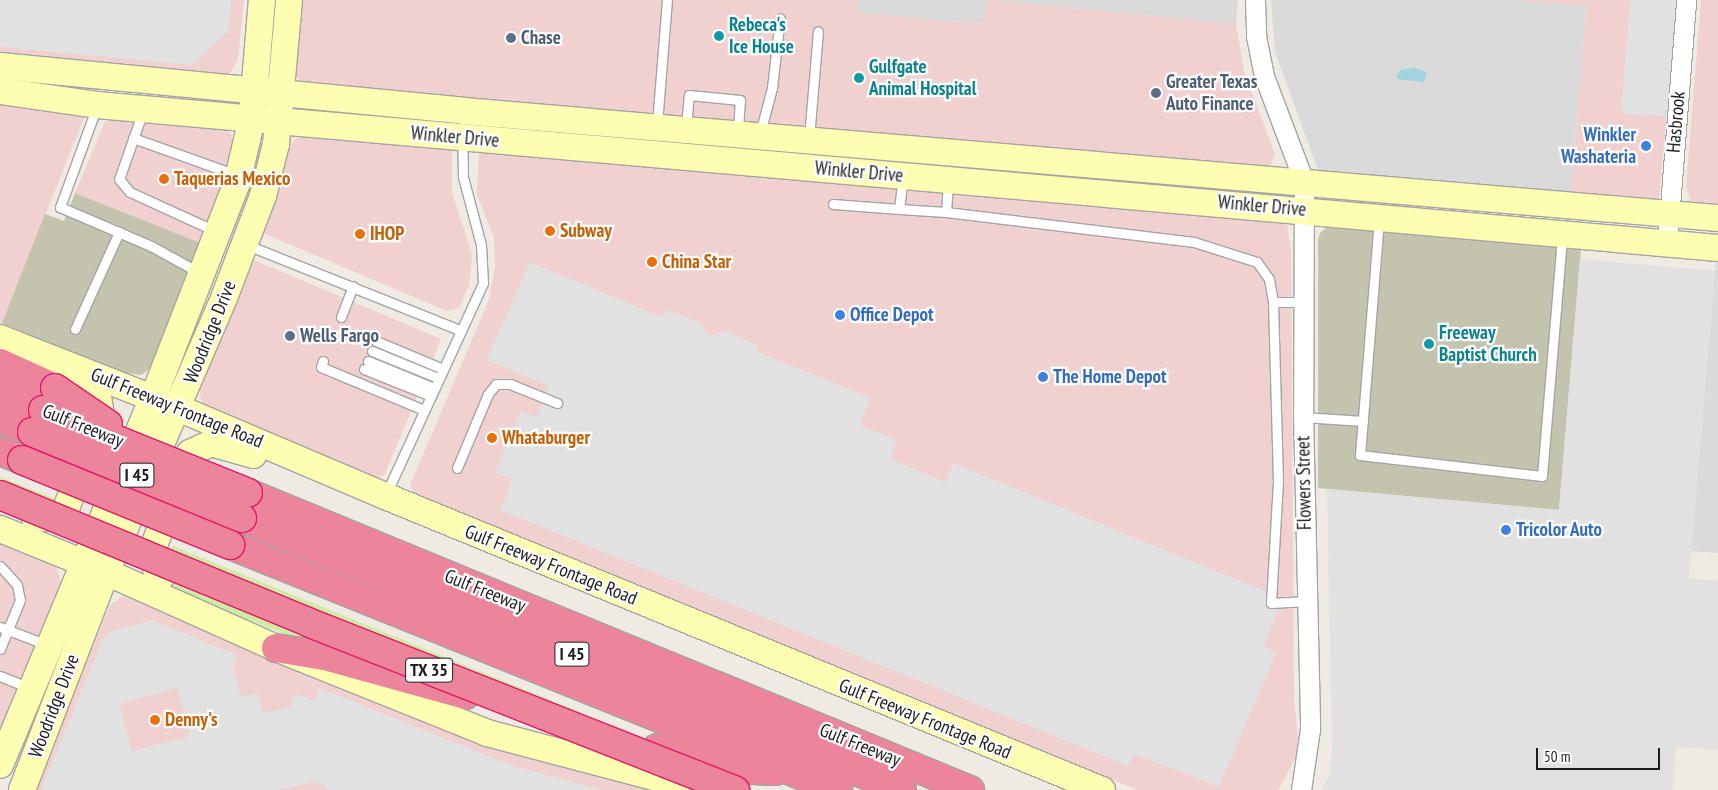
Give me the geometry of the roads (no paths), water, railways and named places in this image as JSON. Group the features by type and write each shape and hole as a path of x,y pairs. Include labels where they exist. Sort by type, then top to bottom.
{"highway":[{"path":"0,363 43,410"},
{"name":"Gulf Freeway","path":"0,393 153,455 245,506 970,790"},
{"name":"Gulf Freeway","path":"0,419 43,410 245,506 902,790"},
{"name":"I 45","path":"11,455 838,790"},
{"name":"TX 35","path":"0,495 310,623 735,790"},
{"path":"276,648 325,656 731,769 793,771"}],"main road":[{"name":"Woodridge Drive","path":"0,765 82,563 153,398 239,176 252,118 262,0"},
{"name":"Woodridge Drive","path":"22,790 106,572 178,408 245,245 272,168 282,92 289,0"},
{"name":"Winkler Drive","path":"0,66 255,88 464,111 1718,218"},
{"name":"Winkler Drive","path":"0,91 97,105 279,119 462,138 1379,216 1718,248"},
{"path":"462,138 464,111"},
{"path":"531,144 534,117"},
{"path":"577,148 614,136 641,138 651,136 656,127"},
{"path":"781,165 797,139"},
{"path":"998,184 1001,156"},
{"name":"Gulf Freeway Frontage Road","path":"0,338 61,360 382,495 1102,790"},
{"path":"0,514 38,520 54,517 66,509 101,415 97,391 61,360"},
{"path":"211,618 203,607 175,593 164,582 153,558 153,548 190,454 210,443 230,446 362,494 382,495"},
{"path":"0,529 106,572 276,648 487,733 702,790"}],"street":[{"name":"Flowers Street","path":"1254,0 1256,36 1264,76 1304,182 1303,418 1308,757 1301,790"},
{"name":"Hasbrook","path":"1667,244 1686,0"},
{"path":"1287,790 1308,757"}],"lane":[{"path":"656,127 667,0"},
{"path":"749,135 772,88 780,18"},
{"path":"797,139 818,31"},
{"path":"686,130 689,96 731,99 740,100 749,135"},
{"path":"97,105 60,207 119,232 202,274"},
{"path":"144,109 119,179 130,192 218,232"},
{"path":"133,138 239,176"},
{"path":"382,495 483,283 481,245 463,177 462,138"},
{"path":"900,209 903,175"},
{"path":"946,212 949,179"},
{"path":"833,204 946,212 1194,242 1241,255 1257,262 1269,279 1273,302 1278,481 1271,602 1306,602"},
{"path":"1379,216 1360,455 1542,476 1562,234"},
{"path":"75,329 119,232"},
{"path":"245,245 353,286 460,330"},
{"path":"341,317 353,286"},
{"path":"1273,302 1304,302"},
{"path":"376,341 443,369"},
{"path":"372,351 438,378"},
{"path":"323,361 321,367 424,410"},
{"path":"366,365 432,392"},
{"path":"457,468 488,394 496,384 510,384 556,403"},
{"path":"1303,418 1363,421"},
{"path":"0,566 17,584 20,600 4,628 0,649"},
{"path":"4,628 48,645"},
{"path":"0,676 30,688"}],"water":[{"path":"1414,68 1427,72 1424,82 1396,79 1400,70"}],"place":[{"name":"Rebeca's Ice House","path":"719,36"},
{"name":"Chase","path":"511,38"},
{"name":"Gulfgate Animal Hospital","path":"859,78"},
{"name":"Greater Texas Auto Finance","path":"1156,93"},
{"name":"Winkler Washateria","path":"1646,146"},
{"name":"Taquerias Mexico","path":"164,179"},
{"name":"Subway","path":"550,231"},
{"name":"IHOP","path":"360,234"},
{"name":"China Star","path":"652,262"},
{"name":"Office Depot","path":"840,315"},
{"name":"Wells Fargo","path":"290,336"},
{"name":"Freeway Baptist Church","path":"1429,344"},
{"name":"The Home Depot","path":"1043,377"},
{"name":"Whataburger","path":"492,438"},
{"name":"Tricolor Auto","path":"1506,530"},
{"name":"Denny's","path":"155,720"}]}
